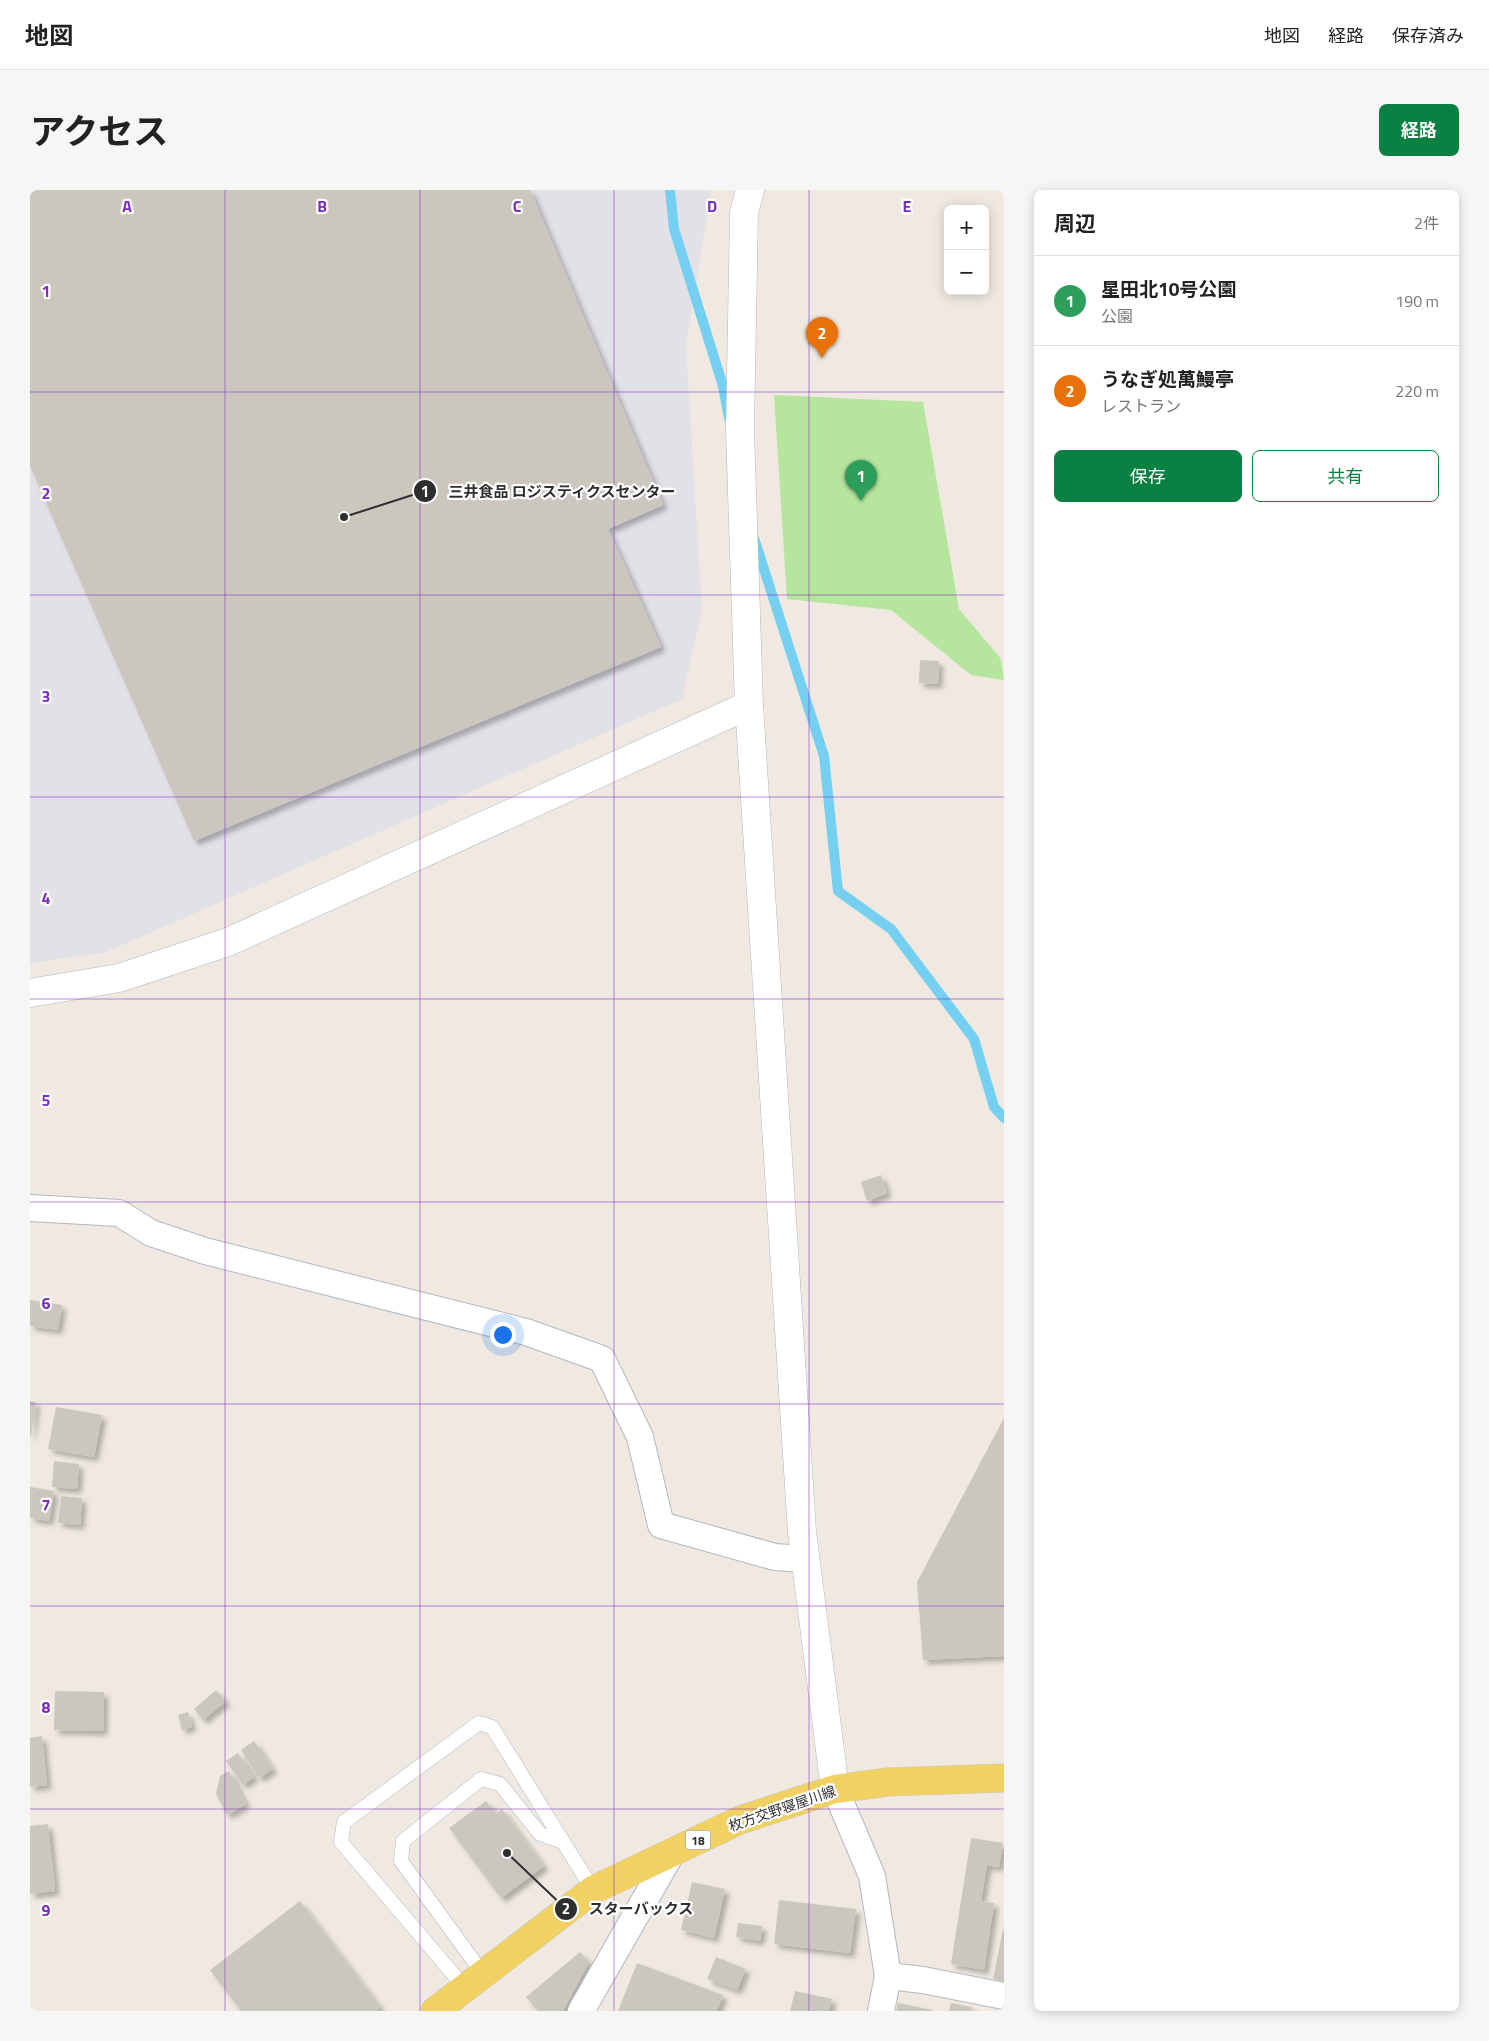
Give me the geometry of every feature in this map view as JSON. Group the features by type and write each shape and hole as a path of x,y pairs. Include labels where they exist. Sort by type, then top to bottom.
{"main road":[{"name":"枚方交野寝屋川線","path":"435,2011 593,1890 740,1820 835,1789 888,1782 1004,1778"}],"street":[{"path":"750,190 744,213 740,430 749,705 805,1559 835,1789 872,1876 888,1976 881,2011"},
{"path":"30,993 118,978 228,942 749,705"},
{"path":"30,1208 119,1213 151,1233 205,1252 526,1332 602,1359 640,1437 660,1525 775,1557 805,1559"},
{"path":"581,2011 671,1854"},
{"path":"888,1976 923,1980 1004,1996"}],"lane":[{"path":"474,1981 341,1842 344,1822 479,1723 492,1727 593,1890"},
{"path":"474,1981 401,1861 403,1841 481,1780 500,1784 540,1834 563,1842"}],"shaded area":[{"path":"30,190 711,190 686,346 702,610 682,699 104,953 30,963"}],"green space":[{"path":"774,395 923,402 959,609 1001,659 1004,680 971,675 891,610 787,599"}],"building":[{"path":"30,190 530,190 663,505 608,529 661,647 194,841 30,466"},
{"path":"920,660 939,661 938,684 919,683"},
{"path":"881,1175 887,1193 867,1201 861,1182"},
{"path":"30,1300 62,1305 58,1330 30,1326"},
{"path":"30,1401 36,1402 31,1436 30,1436"},
{"path":"56,1407 102,1415 94,1457 48,1449"},
{"path":"1004,1418 1004,1656 923,1660 917,1582"},
{"path":"54,1461 79,1464 77,1489 52,1487"},
{"path":"30,1487 54,1491 49,1521 30,1518"},
{"path":"61,1496 82,1498 80,1525 58,1523"},
{"path":"216,1690 226,1701 203,1720 194,1709"},
{"path":"55,1691 104,1692 103,1731 54,1730"},
{"path":"188,1712 192,1727 182,1730 178,1715"},
{"path":"42,1736 47,1785 30,1787 30,1738"},
{"path":"254,1741 273,1769 259,1778 241,1750"},
{"path":"238,1753 254,1777 243,1785 226,1761"},
{"path":"229,1771 246,1804 227,1815 216,1794 220,1776"},
{"path":"486,1801 496,1814 502,1809 544,1866 501,1898 449,1828"},
{"path":"48,1824 55,1891 30,1894 30,1826"},
{"path":"971,1838 1003,1843 999,1867 987,1865 981,1901 994,1903 984,1970 951,1964"},
{"path":"692,1882 725,1889 714,1938 681,1930"},
{"path":"779,1900 856,1909 850,1953 774,1944"},
{"path":"300,1901 380,2007 375,2011 241,2011 210,1970"},
{"path":"738,1923 762,1926 760,1941 736,1937"},
{"path":"1004,1929 1004,1981 993,1979"},
{"path":"580,1952 589,1962 563,2011 538,2011 526,1997"},
{"path":"716,1957 746,1969 737,1990 707,1979"},
{"path":"637,1963 723,1995 717,2011 618,2011"},
{"path":"795,1991 832,1999 829,2011 790,2011"},
{"path":"898,2003 932,2010 932,2011 896,2011"},
{"path":"951,2003 972,2007 971,2011 949,2011"}],"waterway":[{"path":"670,190 674,229 723,386 729,418"},
{"path":"754,538 824,756 838,891 891,929 974,1039 994,1107 1004,1118"}],"place":[{"name":"うなぎ処萬鰻亭","path":"822,358"},
{"name":"星田北10号公園","path":"861,501"},
{"name":"三井食品 ロジスティクスセンター","path":"344,517"},
{"name":"スターバックス","path":"507,1853"}]}
